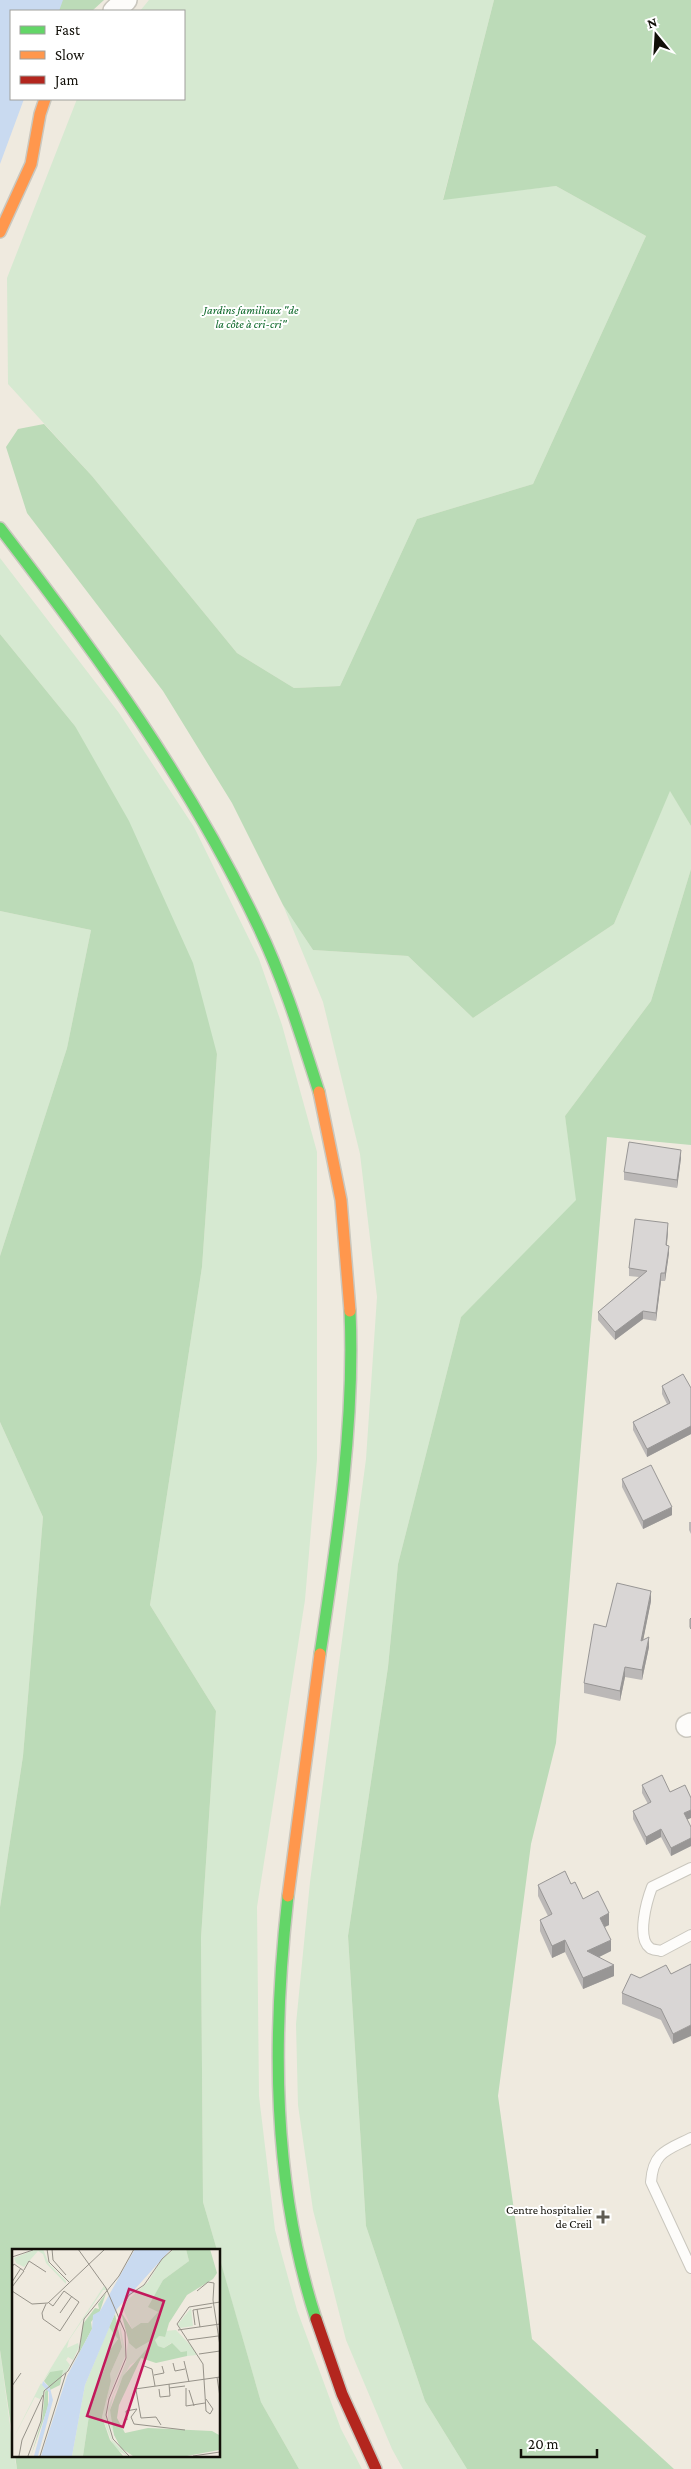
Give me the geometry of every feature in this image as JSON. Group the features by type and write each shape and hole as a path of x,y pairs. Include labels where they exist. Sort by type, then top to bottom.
{"main road":[{"path":"0,232 31,166 37,138 39,113 45,100"},
{"path":"0,528 100,663 176,773 218,844 248,900 295,1011 314,1070 337,1173 345,1230 350,1317 345,1455 334,1564 288,1895 280,2003 278,2077 283,2160 299,2252 324,2344 346,2403 376,2469"}],"street":[{"path":"115,10 126,0"}],"lane":[{"path":"691,1868 652,1887 646,1905 644,1939 650,1948 662,1951 691,1935"},
{"path":"691,2138 662,2153 652,2167 651,2182 691,2268"}],"green space":[{"path":"45,0 104,0 93,10 40,10"},
{"name":"Jardins familiaux \"de la côte à cri-cri\"","path":"149,0 494,0 443,199 556,186 646,236 533,484 417,519 340,686 294,688 237,653 92,476 8,384 7,278 77,100 185,100 185,10 141,10"},
{"path":"494,0 691,0 691,826 670,791 614,924 473,1018 408,956 313,950 283,905 232,803 163,691 27,513 6,447 18,429 44,424 92,476 237,653 294,688 340,686 417,519 533,484 646,236 556,186 443,200"},
{"path":"0,558 119,713 194,827 259,959 282,1025 317,1152 317,1459 305,1600 257,1907 259,2096 275,2230 297,2310 341,2429 362,2469 299,2469 261,2402 220,2261 220,2249 217,2249 203,2202 201,1938 216,1711 150,1605 202,1267 217,1054 75,726 0,634"},
{"path":"0,634 75,726 129,821 193,963 217,1054 202,1267 150,1605 216,1711 201,1938 203,2202 217,2249 12,2249 12,2433 0,2350 0,1907 23,1756 43,1517 0,1422 0,1256 67,1048 91,930 0,911"},
{"path":"670,790 691,826 691,869 651,1001 565,1116 577,1200 461,1317 398,1564 388,1667 348,1936 366,2226 425,2401 467,2469 403,2469 392,2449 346,2340 313,2210 298,2105 296,2024 310,1882 366,1459 377,1297 360,1154 323,1002 283,905 313,950 408,956 473,1018 614,924"},
{"path":"691,869 691,1145 607,1137 556,1743 531,1844 498,2096 532,2339 674,2469 467,2469 425,2401 366,2226 348,1936 388,1667 398,1564 461,1317 576,1200 565,1116 651,1001"},
{"path":"0,911 91,930 67,1048 0,1256"},
{"path":"0,1422 43,1517 23,1756 0,1907"},
{"path":"220,2259 261,2402 299,2469 17,2469 15,2456 220,2456"},
{"path":"0,2350 12,2440 12,2456 14,2456 17,2469 0,2469"}],"water":[{"path":"0,0 63,0 59,10 10,10 10,100 24,100 0,164"}],"building":[{"path":"629,1142 681,1150 677,1180 624,1172"},
{"path":"635,1219 668,1223 666,1245 669,1246 665,1273 661,1273 656,1313 643,1311 615,1332 598,1312 647,1271 629,1268"},
{"path":"683,1374 691,1388 691,1426 647,1449 633,1422 670,1403 662,1386"},
{"path":"651,1465 672,1507 643,1521 622,1479"},
{"path":"617,1583 651,1591 641,1641 649,1637 642,1670 625,1667 620,1691 584,1683 594,1624 606,1627"},
{"path":"662,1775 670,1792 685,1785 691,1798 691,1810 684,1813 691,1827 691,1838 671,1848 661,1829 646,1837 633,1811 651,1802 642,1785"},
{"path":"565,1871 571,1884 575,1882 583,1899 598,1891 609,1913 600,1918 611,1940 587,1951 614,1965 583,1978 565,1940 552,1946 540,1920 552,1914 538,1885"},
{"path":"691,1964 691,2025 673,2034 661,2009 622,1993 631,1974 640,1978 666,1965 671,1974"}],"traffic: fast":[{"path":"0,528 72,623 140,720 203,821 258,926 276,967 292,1008 319,1092"},
{"path":"320,1654 333,1569 347,1440 350,1397 350,1311"},
{"path":"288,1896 279,2003 280,2110 291,2216 302,2268 316,2319"}],"traffic: slow":[{"path":"0,232 31,164 40,114 45,100"},
{"path":"319,1092 341,1200 350,1311"},
{"path":"288,1896 320,1654"}],"traffic: jam":[{"path":"316,2319 342,2394 376,2469"}],"place":[{"name":"Centre hospitalier de Creil","path":"603,2217"}]}
